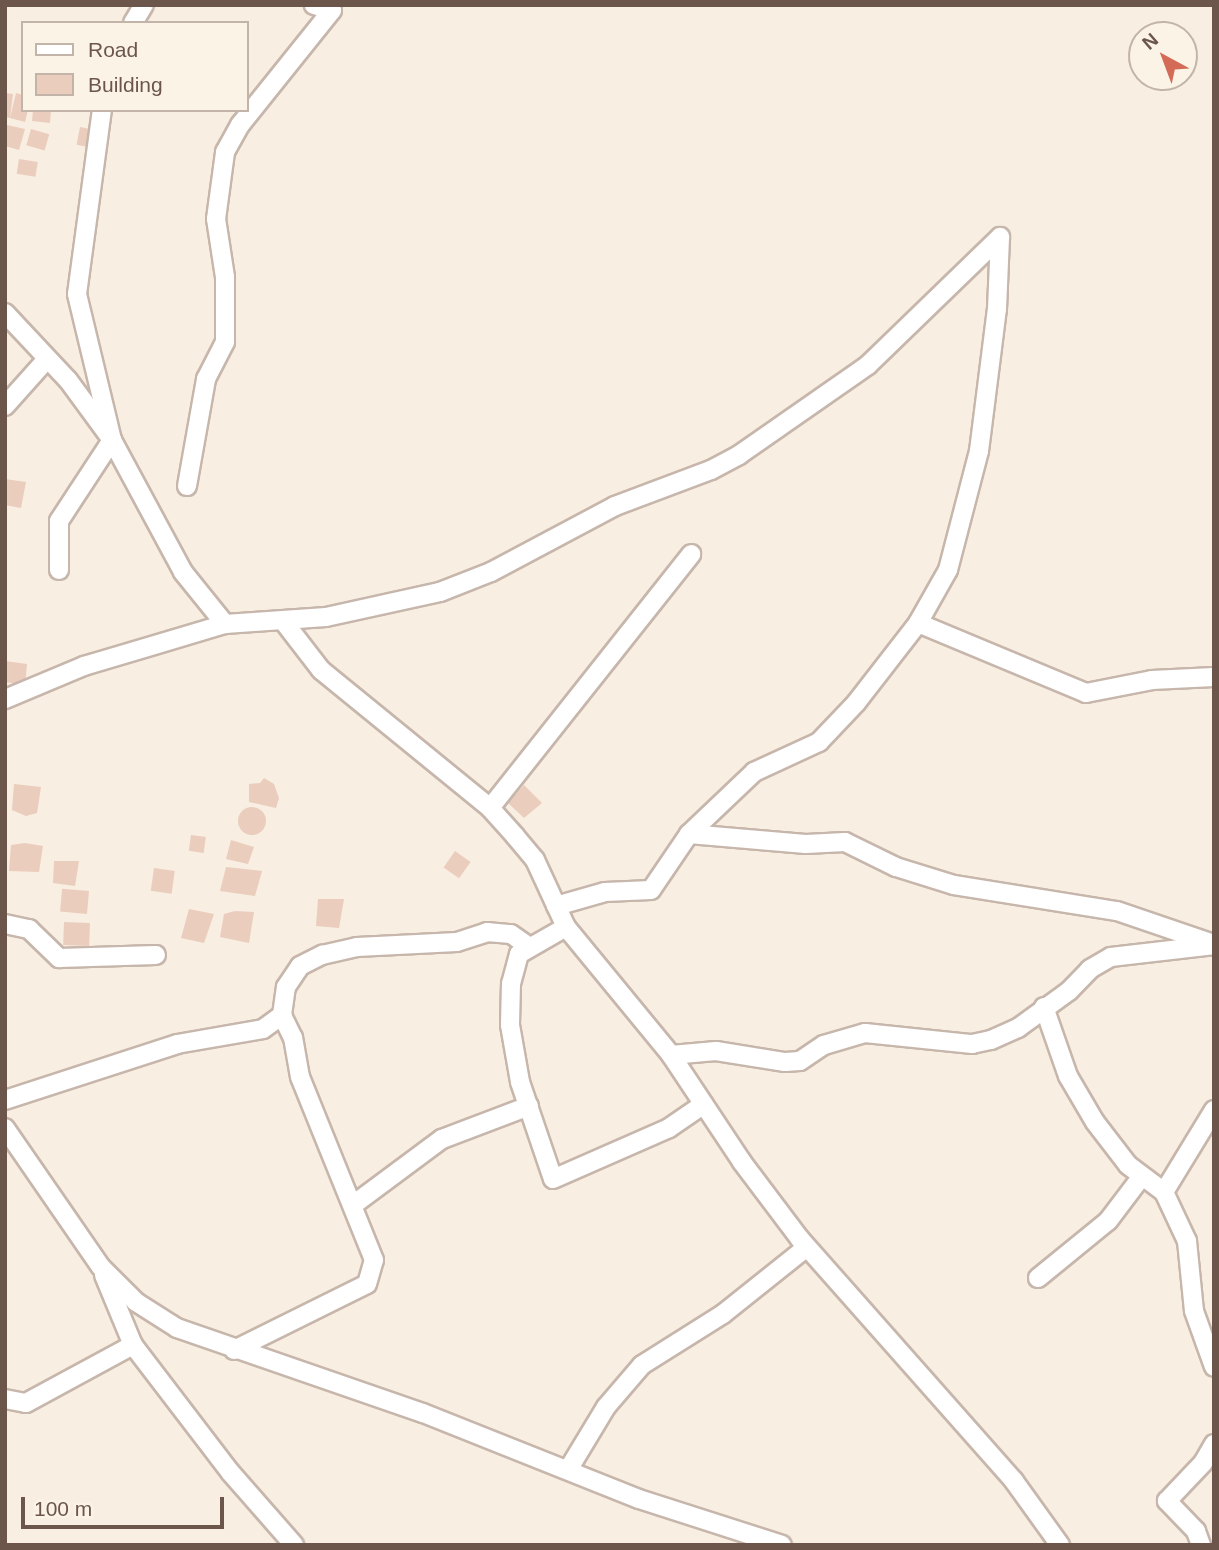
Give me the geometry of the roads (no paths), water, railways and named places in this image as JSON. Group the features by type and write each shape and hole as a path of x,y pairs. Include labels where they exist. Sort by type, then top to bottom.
{"street":[{"path":"134,21 144,5"},
{"path":"187,486 206,379 225,342 225,277 216,219 225,152 240,125 332,10 314,5"},
{"path":"59,570 59,521 112,440 76,294 102,112"},
{"path":"5,699 84,666 225,624 284,622 398,605 491,572 615,506 739,455 868,365 1000,237 997,309 979,451 948,570 918,623 856,704 819,742 754,772 689,834 651,890 605,892 556,906"},
{"path":"5,313 47,359 112,440 183,572 225,624"},
{"path":"5,406 47,359"},
{"path":"490,808 691,554"},
{"path":"284,622 321,670 490,808 536,860 566,927 671,1055 807,1247 1005,1470 1060,1545"},
{"path":"918,623 1086,693 1152,680 1214,677"},
{"path":"689,834 806,844 845,842 896,867 954,884 1117,911 1214,944"},
{"path":"5,924 29,929 60,958 156,955"},
{"path":"566,927 528,946 519,954 511,983 510,1025 529,1105 553,1179 669,1128 704,1104"},
{"path":"234,1350 368,1283 374,1260 300,1077 293,1038 282,1015 286,987 300,966 322,955 357,947 457,942 487,932 511,934 528,946"},
{"path":"671,1055 716,1051 770,1062 800,1061 824,1045 865,1034 972,1044 1018,1028 1111,957 1214,944"},
{"path":"1044,1007 1068,1076 1088,1110 1128,1166 1164,1192 1187,1241 1194,1311 1214,1367"},
{"path":"5,1100 177,1044 264,1029 282,1015"},
{"path":"353,1205 442,1139 529,1105"},
{"path":"1164,1192 1214,1110"},
{"path":"5,1128 101,1268 134,1345 231,1473 294,1545"},
{"path":"1038,1278 1108,1221 1142,1176"},
{"path":"568,1470 606,1407 642,1364 723,1314 807,1247"},
{"path":"101,1268 159,1318 234,1350 423,1413 639,1499 782,1545"},
{"path":"5,1399 26,1403 134,1345"},
{"path":"1201,1545 1196,1531 1167,1502 1214,1444"}]}
